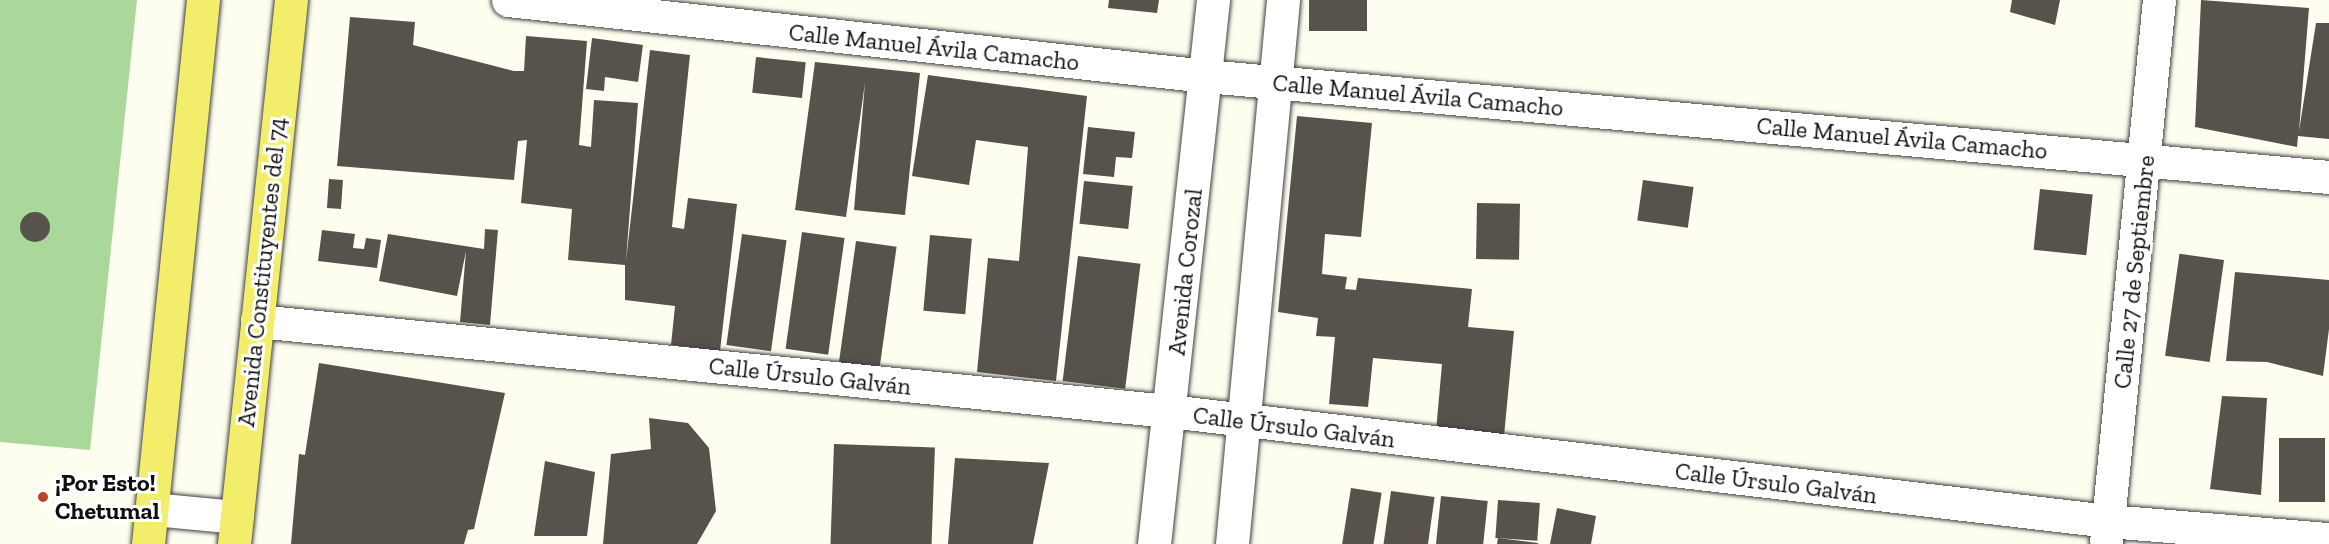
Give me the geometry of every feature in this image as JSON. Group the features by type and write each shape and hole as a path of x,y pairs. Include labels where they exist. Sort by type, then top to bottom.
{"main road":[{"path":"148,544 203,0"},
{"name":"Avenida Constituyentes del 74","path":"235,531 291,0"}],"street":[{"name":"Calle Manuel Ávila Camacho","path":"508,0 1206,76 2329,177"},
{"name":"Avenida Corozal","path":"1154,544 1213,0"},
{"path":"1232,544 1246,422 1283,0"},
{"name":"Calle 27 de Septiembre","path":"2107,533 2146,159 2159,0"},
{"name":"Calle Úrsulo Galván","path":"257,321 1169,411 2107,533 2329,539"},
{"path":"152,509 235,531"}],"green space":[{"path":"0,0 137,0 90,450 0,442"}],"building":[{"path":"1109,0 1159,0 1157,13 1108,8"},
{"path":"1309,0 1367,0 1367,31 1309,31"},
{"path":"2012,0 2060,0 2055,25 2010,12"},
{"path":"2201,0 2309,8 2299,131 2316,23 2329,23 2329,139 2298,136 2297,147 2195,127"},
{"path":"350,17 415,22 413,45 514,71 524,71 526,36 587,41 579,145 591,147 594,100 638,103 626,261 650,50 690,55 672,227 684,229 688,198 737,204 720,351 671,345 675,306 625,300 625,265 568,260 572,209 521,203 527,140 518,141 514,180 337,166"},
{"path":"592,38 643,45 638,82 605,77 604,91 586,89"},
{"path":"756,57 806,62 802,98 752,93"},
{"path":"815,62 920,73 905,215 854,210 865,83 846,217 795,210"},
{"path":"928,75 1087,96 1056,381 977,372 988,258 1019,261 1028,147 976,140 969,185 912,176"},
{"path":"1297,116 1372,123 1361,237 1325,234 1322,274 1347,277 1345,289 1356,290 1358,278 1472,289 1468,327 1514,331 1504,436 1436,431 1442,364 1373,358 1368,407 1329,404 1335,337 1316,336 1318,318 1278,312"},
{"path":"1088,127 1135,132 1132,158 1116,157 1114,177 1083,174"},
{"path":"329,179 343,180 341,209 327,208"},
{"path":"1643,180 1694,187 1688,228 1637,221"},
{"path":"1084,181 1133,186 1128,229 1080,224"},
{"path":"2040,189 2093,195 2086,255 2034,250"},
{"path":"1477,203 1520,204 1519,260 1476,259"},
{"path":"35,212 41,213 49,221 49,233 41,241 35,242 29,241 21,233 20,227 21,221 29,213"},
{"path":"485,229 498,230 490,325 460,322 466,251 457,296 379,281 388,234 484,249"},
{"path":"322,230 355,234 353,248 364,249 366,238 381,240 377,268 318,261"},
{"path":"802,232 845,238 828,355 786,349"},
{"path":"742,234 787,240 771,351 726,345"},
{"path":"930,235 972,239 965,314 923,311"},
{"path":"856,241 897,247 879,373 838,368"},
{"path":"2179,254 2224,260 2210,362 2165,356"},
{"path":"1078,256 1141,264 1125,389 1063,381"},
{"path":"2235,272 2329,280 2329,329 2323,376 2267,362 2226,361"},
{"path":"319,363 505,393 474,529 468,530 464,544 291,544 299,454 305,455"},
{"path":"2222,396 2267,398 2261,495 2210,489"},
{"path":"649,418 688,423 709,448 716,511 697,544 603,544 611,454 651,449"},
{"path":"2279,438 2325,438 2325,502 2279,502"},
{"path":"834,444 935,448 932,544 831,544"},
{"path":"955,458 1049,463 1033,544 948,544"},
{"path":"545,461 595,472 587,536 534,536"},
{"path":"1351,488 1382,493 1374,544 1342,544"},
{"path":"1391,491 1435,497 1428,544 1384,544"},
{"path":"1441,496 1488,501 1483,544 1436,544"},
{"path":"1498,500 1540,503 1537,541 1495,538"},
{"path":"1557,508 1596,516 1591,544 1550,544"},
{"path":"1498,538 1538,543 1538,544 1497,544"}],"place":[{"name":"¡Por Esto! Chetumal","path":"43,497"}]}
